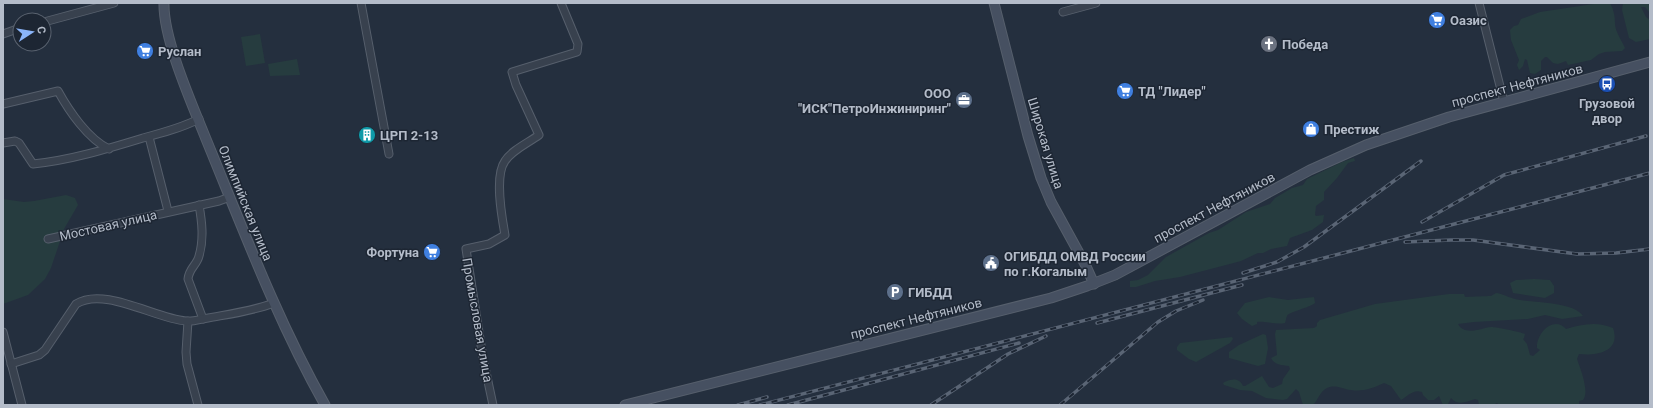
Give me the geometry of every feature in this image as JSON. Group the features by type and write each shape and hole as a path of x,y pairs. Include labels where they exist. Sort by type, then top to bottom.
{"main road":[{"name":"Олимпийская улица","path":"164,3 166,23 173,51 230,197 293,346 325,405"},
{"name":"Широкая улица","path":"994,3 1028,136 1041,178 1051,202 1085,264 1094,284"},
{"name":"проспект Нефтяников","path":"626,405 1051,298 1094,284 1126,269 1346,153 1414,128 1650,62"}],"street":[{"path":"52,20 114,3"},
{"path":"361,3 390,154"},
{"name":"Промысловая улица","path":"493,405 483,358 466,249 489,244 505,235 500,180 502,166 510,156 539,135 516,85 512,72 577,52 578,44 561,3"},
{"path":"1062,12 1096,3"},
{"path":"1479,3 1504,102"},
{"path":"3,104 58,91 78,121 98,142 109,149"},
{"path":"3,143 15,141 19,142 33,164 68,159 109,149 149,137 199,119"},
{"name":"Мостовая улица","path":"149,137 168,211"},
{"name":"Мостовая улица","path":"48,239 230,197"},
{"path":"199,205 203,228 199,258 189,272 188,279 203,319"},
{"path":"11,364 39,355 45,350 76,304 92,298 115,301 188,321 241,313 274,303"},
{"path":"188,321 186,352 187,364 198,405"},
{"path":"3,332 22,405"}],"green space":[{"path":"1600,3 1610,3 1614,14 1616,30 1625,48 1622,51 1605,52 1599,54 1591,60 1568,65 1566,61 1558,64 1553,63 1545,57 1541,61 1541,70 1535,74 1530,73 1527,60 1525,59 1523,66 1519,70 1517,65 1519,60 1511,40 1510,30 1514,26 1518,25 1521,19 1540,12"},
{"path":"1623,3 1650,3 1650,13 1645,7 1641,7 1646,17 1650,20 1650,39 1636,42 1629,38 1622,10"},
{"path":"260,34 265,63 246,66 241,37"},
{"path":"297,59 300,75 270,76 268,64"},
{"path":"1354,158 1355,161 1348,163 1324,192 1324,200 1316,206 1315,215 1324,215 1323,222 1312,230 1290,238 1287,246 1258,253 1241,261 1226,265 1180,277 1130,287 1130,281 1138,280 1148,275 1166,257 1209,233 1218,230 1246,212 1270,204 1275,198 1292,188 1303,185 1307,179 1342,162"},
{"path":"66,195 75,198 78,205 64,229 51,268 45,279 28,295 3,304 3,199 24,202"},
{"path":"1516,280 1550,280 1554,286 1554,293 1545,298 1513,293 1510,283"},
{"path":"1497,293 1517,299 1571,308 1578,311 1583,316 1562,319 1545,315 1528,319 1458,324 1460,327 1467,331 1471,331 1494,327 1525,334 1523,339 1527,344 1530,355 1533,356 1540,350 1537,348 1539,337 1551,325 1561,325 1566,329 1590,324 1601,324 1613,328 1615,336 1611,347 1600,353 1579,354 1577,359 1584,380 1585,396 1583,400 1579,401 1579,405 1499,405 1497,403 1493,405 1479,405 1478,400 1475,399 1459,403 1451,398 1448,404 1443,405 1439,396 1434,400 1428,400 1422,392 1419,391 1411,393 1401,400 1391,386 1384,383 1364,390 1330,387 1323,391 1313,405 1303,405 1299,392 1296,389 1287,399 1283,400 1266,398 1252,391 1240,390 1224,385 1223,383 1237,380 1245,386 1262,376 1269,387 1273,388 1282,384 1283,379 1290,369 1289,366 1276,363 1271,358 1277,355 1276,330 1314,328 1320,320 1375,304 1449,294 1464,294 1465,297 1491,296"},
{"path":"1269,297 1288,300 1314,297 1315,303 1288,314 1285,323 1257,322 1257,324 1252,326 1242,319 1237,313 1245,303"},
{"path":"1263,334 1266,335 1268,348 1265,364 1258,366 1229,358 1229,352 1239,345"},
{"path":"1232,337 1233,339 1230,343 1196,362 1189,359 1177,350 1180,343"}],"railway":[{"path":"1422,222 1504,175 1646,136"},
{"path":"1243,273 1277,262 1304,247 1421,161"},
{"path":"760,405 1650,173"},
{"path":"1405,242 1473,240 1577,254 1616,253 1650,249"},
{"path":"1097,323 1242,285"},
{"path":"1060,405 1158,322 1176,311 1203,300"},
{"path":"931,405 1008,354 1046,336"},
{"path":"788,405 1019,343"},
{"path":"738,405 767,397"}],"place":[{"name":"Оазис","path":"1437,20"},
{"name":"Победа","path":"1269,44"},
{"name":"Руслан","path":"145,51"},
{"name":"Грузовой двор","path":"1607,84"},
{"name":"ТД \"Лидер\"","path":"1125,91"},
{"name":"ООО \"ИСК\"ПетроИнжиниринг\"","path":"964,100"},
{"name":"Престиж","path":"1311,129"},
{"name":"ЦРП 2-13","path":"367,135"},
{"name":"Фортуна","path":"432,252"},
{"name":"ОГИБДД ОМВД России по г.Когалым","path":"991,263"},
{"name":"ГИБДД","path":"895,292"}]}
